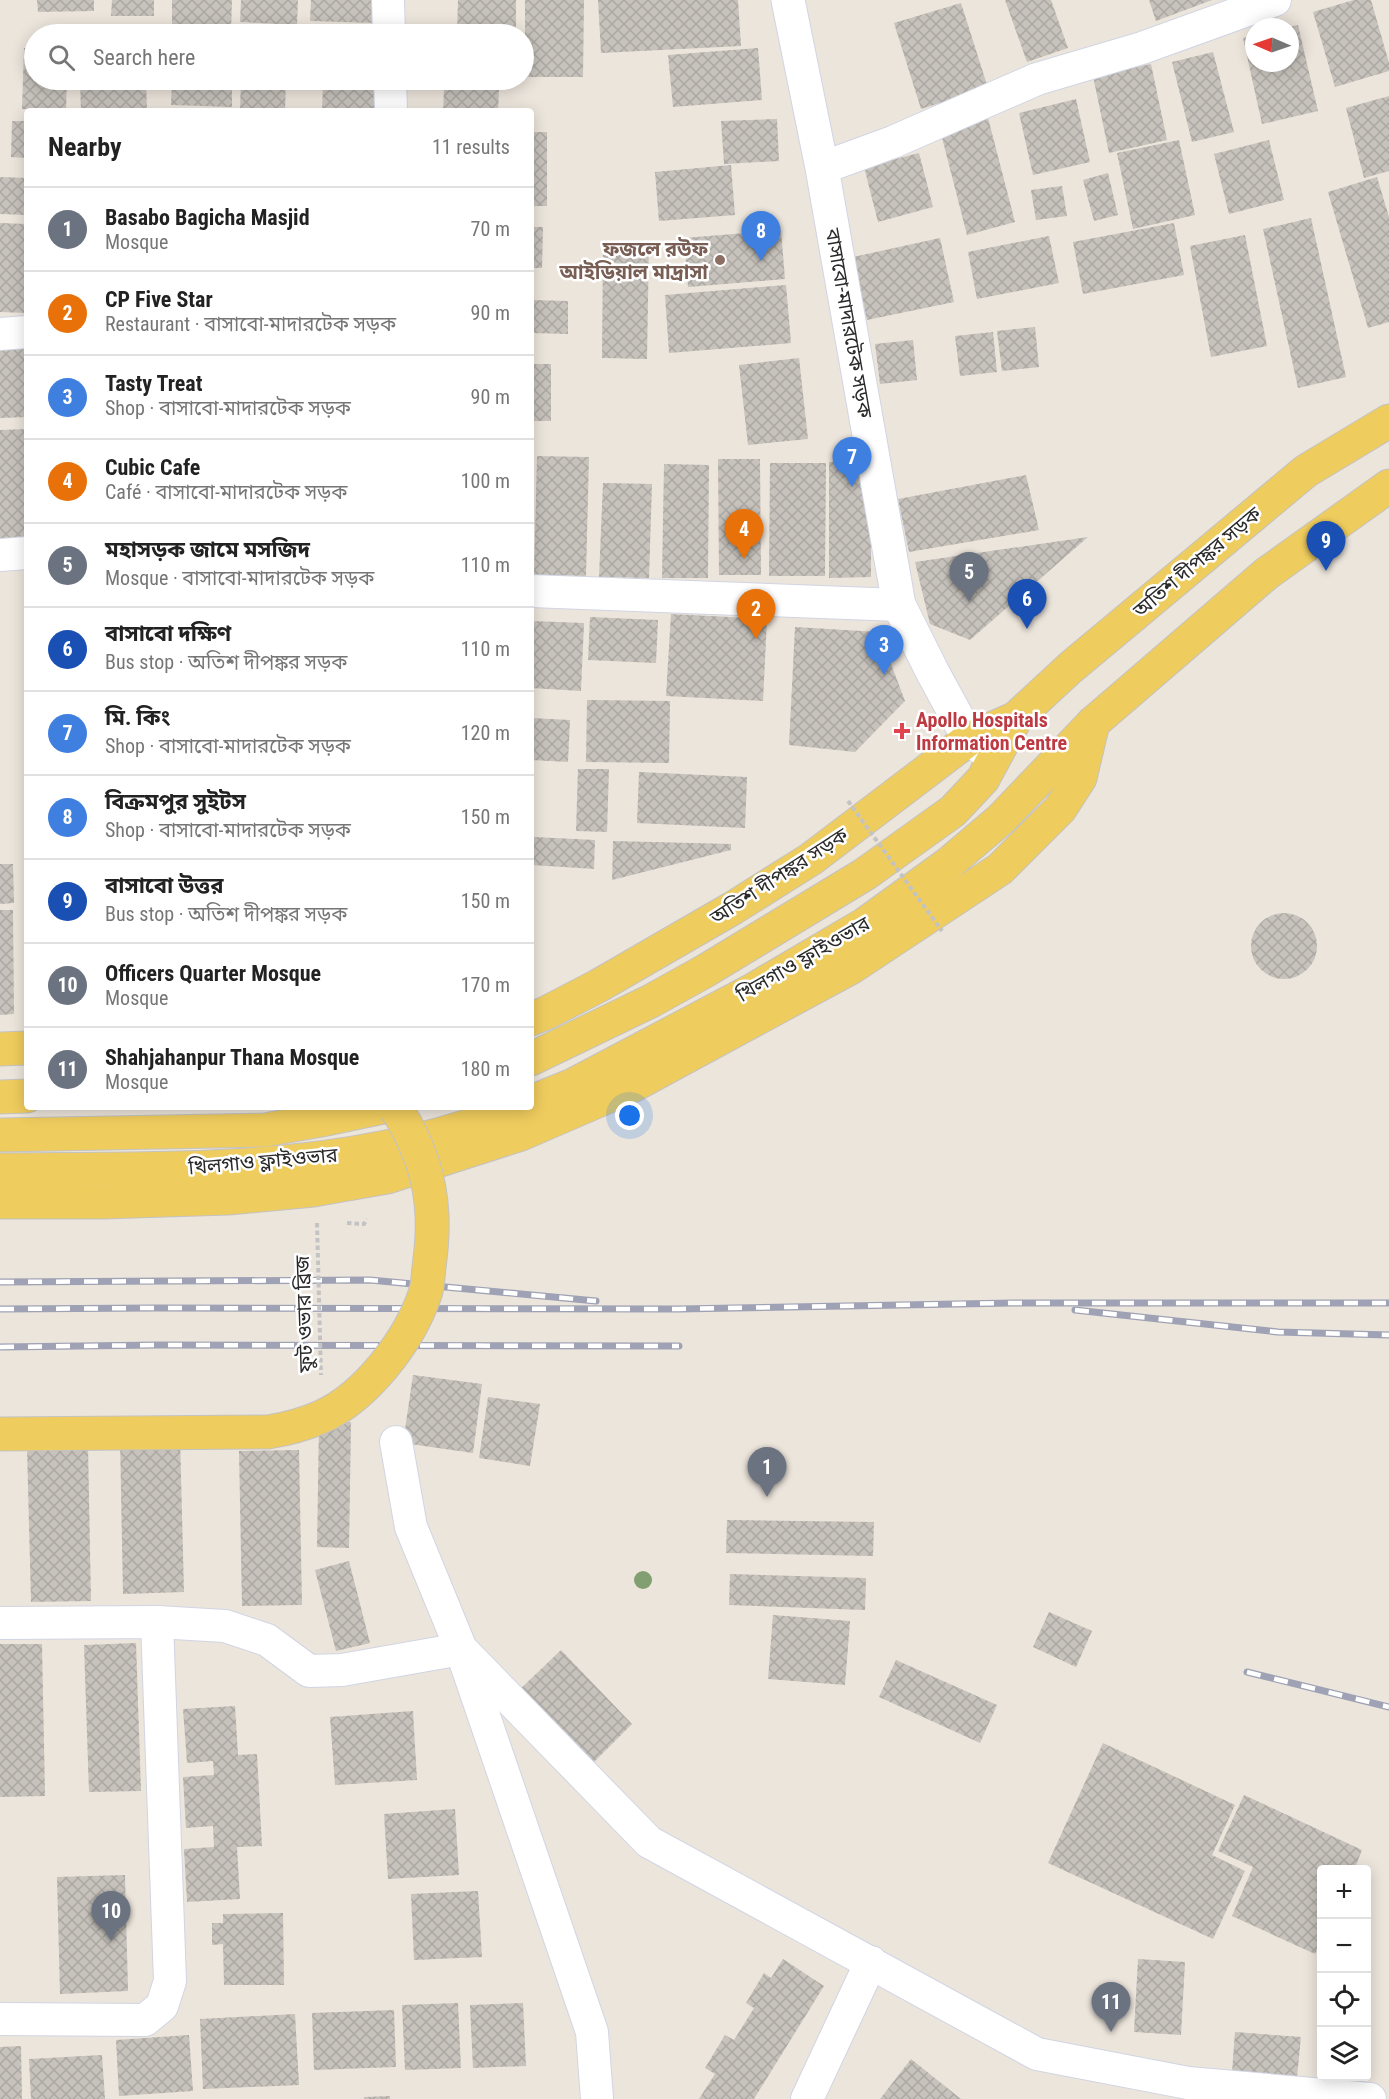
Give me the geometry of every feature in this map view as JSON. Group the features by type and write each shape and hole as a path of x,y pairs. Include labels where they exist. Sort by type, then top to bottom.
{"main road":[{"name":"অতিশ দীপঙ্কর সড়ক","path":"534,1018 598,986 733,908 811,859 929,767 982,759 1016,718 1070,668 1306,471 1389,421"},
{"path":"0,1202 103,1202 228,1198 313,1190 376,1179 521,1134 632,1086 852,968 1000,868 1060,809 1070,794 1080,778 1093,723 1266,574 1389,486"},
{"name":"খিলগাও ফ্লাইওভার","path":"534,1101 573,1085 740,996 865,924 948,864 1001,819 1093,723"},
{"name":"খিলগাও ফ্লাইওভার","path":"534,1058 651,1001 865,874 945,817 968,797 982,759"},
{"path":"0,1049 24,1048"},
{"path":"0,1097 24,1096"},
{"name":"খিলগাও ফ্লাইওভার","path":"0,1135 265,1130 369,1110"},
{"path":"0,1434 268,1432 293,1428 323,1416 346,1401 376,1376 415,1318 426,1293 434,1237 430,1185 420,1155 397,1110"},
{"name":"খিলগাও ফ্লাইওভার","path":"0,1170 206,1168 301,1161 341,1156 426,1138 492,1119 513,1110"}],"street":[{"path":"388,0 389,24"},
{"name":"বাসাবো-মাদারটেক সড়ক","path":"788,0 822,168 899,605 933,673 982,759"},
{"path":"822,168 893,142 1037,79 1142,48 1275,0"},
{"path":"390,90 391,108"},
{"path":"0,334 24,332"},
{"path":"0,555 24,554"},
{"path":"534,591 899,605"},
{"path":"396,1442 411,1527 461,1649 592,2032 597,2099"},
{"path":"0,1623 157,1622 225,1626 267,1640 309,1671 342,1670 461,1649"},
{"path":"0,2019 146,2020 162,2006 170,1981 157,1622"},
{"path":"461,1649 649,1842 1037,2054 1183,2091 1370,2099"},
{"path":"807,2099 871,1962"}],"path":[{"path":"848,801 942,931"},
{"name":"ফুট ওভার ব্রিজ","path":"316,1223 321,1382"}],"building":[{"path":"37,0 94,0 94,11 38,12"},
{"path":"112,0 154,0 154,16 111,16"},
{"path":"172,0 232,0 231,24 172,24"},
{"path":"241,0 298,0 297,24 240,22"},
{"path":"311,0 374,0 374,23 310,21"},
{"path":"458,0 516,0 516,24 457,24"},
{"path":"525,0 584,0 583,77 534,77 534,24 525,24"},
{"path":"598,0 738,0 741,46 601,53"},
{"path":"1005,0 1051,0 1068,48 1027,62"},
{"path":"1149,0 1212,0 1156,21"},
{"path":"1354,0 1371,0 1389,63 1389,71 1335,87 1313,12"},
{"path":"961,3 988,88 921,109 894,23"},
{"path":"1299,29 1318,111 1262,124 1251,72 1299,72"},
{"path":"24,48 24,90 67,90 66,108 22,109"},
{"path":"758,48 762,100 673,107 668,55"},
{"path":"1213,52 1234,132 1192,142 1172,62"},
{"path":"1151,64 1167,140 1109,153 1093,76"},
{"path":"80,90 146,90 147,108 81,108"},
{"path":"172,90 232,90 232,107 171,105"},
{"path":"241,90 286,90 285,108 240,108"},
{"path":"323,90 377,90 376,108 322,108"},
{"path":"444,90 499,90 498,108 443,108"},
{"path":"1389,96 1389,171 1364,178 1346,108"},
{"path":"1076,99 1090,162 1033,175 1019,113"},
{"path":"986,110 1015,222 967,235 938,122"},
{"path":"777,119 779,161 724,164 721,121"},
{"path":"12,121 24,121 24,158 11,157"},
{"path":"534,132 547,132 547,206 534,206"},
{"path":"1179,140 1195,215 1133,229 1117,153"},
{"path":"1269,140 1284,200 1229,214 1214,154"},
{"path":"919,153 933,207 878,222 864,167"},
{"path":"731,165 735,215 659,221 655,172"},
{"path":"1108,173 1118,215 1094,221 1083,180"},
{"path":"0,177 24,178 24,215 0,214"},
{"path":"1377,177 1389,217 1389,322 1368,328 1328,192"},
{"path":"1062,186 1067,216 1036,220 1031,190"},
{"path":"1311,218 1346,377 1298,388 1263,229"},
{"path":"0,223 24,224 24,313 0,312"},
{"path":"1174,223 1184,275 1083,294 1073,242"},
{"path":"534,227 543,227 542,268 534,268"},
{"path":"781,230 785,279 688,287 684,238"},
{"path":"1245,235 1267,346 1211,357 1190,246"},
{"path":"1049,236 1059,283 977,299 968,252"},
{"path":"940,238 954,302 867,320 853,257"},
{"path":"603,244 649,245 647,359 602,358"},
{"path":"786,285 791,343 669,353 665,295"},
{"path":"534,300 568,301 568,334 534,333"},
{"path":"1035,327 1039,367 1002,371 997,331"},
{"path":"993,332 997,372 960,376 955,336"},
{"path":"913,340 917,380 880,384 875,344"},
{"path":"24,344 24,417 0,418 0,345"},
{"path":"799,358 808,439 748,445 739,365"},
{"path":"534,364 551,364 551,421 534,421"},
{"path":"24,429 24,538 0,539 0,430"},
{"path":"537,456 589,457 586,576 534,575"},
{"path":"718,459 760,459 761,575 719,575"},
{"path":"871,461 871,577 829,578 829,462"},
{"path":"770,463 826,463 825,576 769,576"},
{"path":"664,464 709,465 708,578 662,578"},
{"path":"1026,475 1039,530 909,552 898,499"},
{"path":"603,483 652,484 649,578 599,577"},
{"path":"1088,537 970,640 930,624 915,562"},
{"path":"671,614 767,619 763,701 666,696"},
{"path":"590,617 658,620 656,663 588,660"},
{"path":"534,621 584,623 581,691 534,688"},
{"path":"795,627 879,632 905,701 855,752 789,745"},
{"path":"587,700 670,701 669,763 586,762"},
{"path":"534,718 570,720 568,762 534,760"},
{"path":"578,769 609,769 607,832 576,831"},
{"path":"639,772 747,777 745,828 637,823"},
{"path":"534,837 595,840 594,869 534,865"},
{"path":"613,841 731,844 731,850 612,880"},
{"path":"0,864 13,864 14,903 0,904"},
{"path":"0,910 13,910 14,1014 0,1015"},
{"path":"1284,913 1297,916 1307,923 1314,933 1317,946 1314,959 1307,969 1297,976 1284,979 1271,976 1261,969 1254,959 1251,946 1254,933 1261,923 1271,916"},
{"path":"413,1375 482,1384 473,1453 403,1443"},
{"path":"488,1397 540,1404 530,1466 479,1458"},
{"path":"319,1421 351,1422 349,1548 317,1547"},
{"path":"180,1437 184,1592 123,1594 120,1438"},
{"path":"88,1445 91,1601 31,1602 27,1447"},
{"path":"299,1450 302,1605 242,1606 239,1451"},
{"path":"727,1520 874,1522 873,1556 726,1553"},
{"path":"349,1561 370,1643 336,1651 315,1570"},
{"path":"730,1574 866,1578 865,1610 729,1605"},
{"path":"1049,1612 1092,1631 1076,1667 1033,1647"},
{"path":"773,1615 850,1621 845,1685 768,1679"},
{"path":"136,1643 141,1791 89,1792 84,1645"},
{"path":"0,1644 42,1644 45,1796 0,1797"},
{"path":"561,1650 632,1724 589,1767 516,1693"},
{"path":"896,1660 997,1705 980,1743 879,1697"},
{"path":"235,1706 238,1755 257,1754 262,1846 237,1847 240,1899 187,1902 184,1849 214,1847 213,1826 186,1828 183,1777 214,1775 213,1761 187,1763 183,1709"},
{"path":"413,1711 417,1780 335,1785 330,1717"},
{"path":"1103,1743 1235,1805 1212,1855 1245,1871 1213,1939 1048,1863"},
{"path":"1244,1795 1362,1850 1356,1865 1317,1865 1317,1950 1315,1954 1232,1916 1253,1867 1218,1851"},
{"path":"455,1809 459,1875 388,1879 384,1814"},
{"path":"125,1875 128,1991 60,1994 57,1877"},
{"path":"478,1891 482,1957 414,1960 411,1894"},
{"path":"283,1913 284,1985 224,1985 223,1944 212,1945 212,1923 223,1923 223,1914"},
{"path":"783,1959 824,1986 754,2099 699,2099 715,2074 705,2068 725,2035 734,2040 754,2008 746,2003 764,1973 771,1978"},
{"path":"1138,1959 1185,1962 1181,2035 1134,2032"},
{"path":"458,2003 461,2068 405,2070 402,2005"},
{"path":"523,2003 526,2066 473,2068 470,2005"},
{"path":"394,2010 396,2067 314,2070 312,2013"},
{"path":"295,2014 299,2085 203,2089 200,2019"},
{"path":"1235,2032 1301,2037 1297,2077 1232,2072"},
{"path":"189,2035 193,2091 119,2096 116,2040"},
{"path":"21,2046 22,2099 0,2099 0,2047"},
{"path":"102,2055 105,2099 31,2099 29,2059"},
{"path":"911,2059 961,2099 880,2099"},
{"path":"390,2096 390,2099 364,2099 364,2097"}],"railway":[{"path":"0,1282 370,1280 596,1301"},
{"path":"0,1309 679,1309 1013,1303 1389,1303"},
{"path":"1075,1310 1278,1332 1389,1335"},
{"path":"0,1347 679,1346"},
{"path":"1247,1672 1389,1707"}],"place":[{"name":"ফজলে রউফ আইডিয়াল মাদ্রাসা","path":"720,260"},
{"name":"বিক্রমপুর সুইটস","path":"761,261"},
{"name":"মি. কিং","path":"852,487"},
{"name":"Cubic Cafe","path":"744,559"},
{"name":"বাসাবো উত্তর","path":"1326,571"},
{"name":"মহাসড়ক জামে মসজিদ","path":"969,602"},
{"name":"বাসাবো দক্ষিণ","path":"1027,629"},
{"name":"CP Five Star","path":"756,639"},
{"name":"Tasty Treat","path":"884,675"},
{"name":"Apollo Hospitals Information Centre","path":"902,731"},
{"name":"Basabo Bagicha Masjid","path":"767,1497"},
{"name":"Officers Quarter Mosque","path":"111,1941"},
{"name":"Shahjahanpur Thana Mosque","path":"1111,2032"}]}
